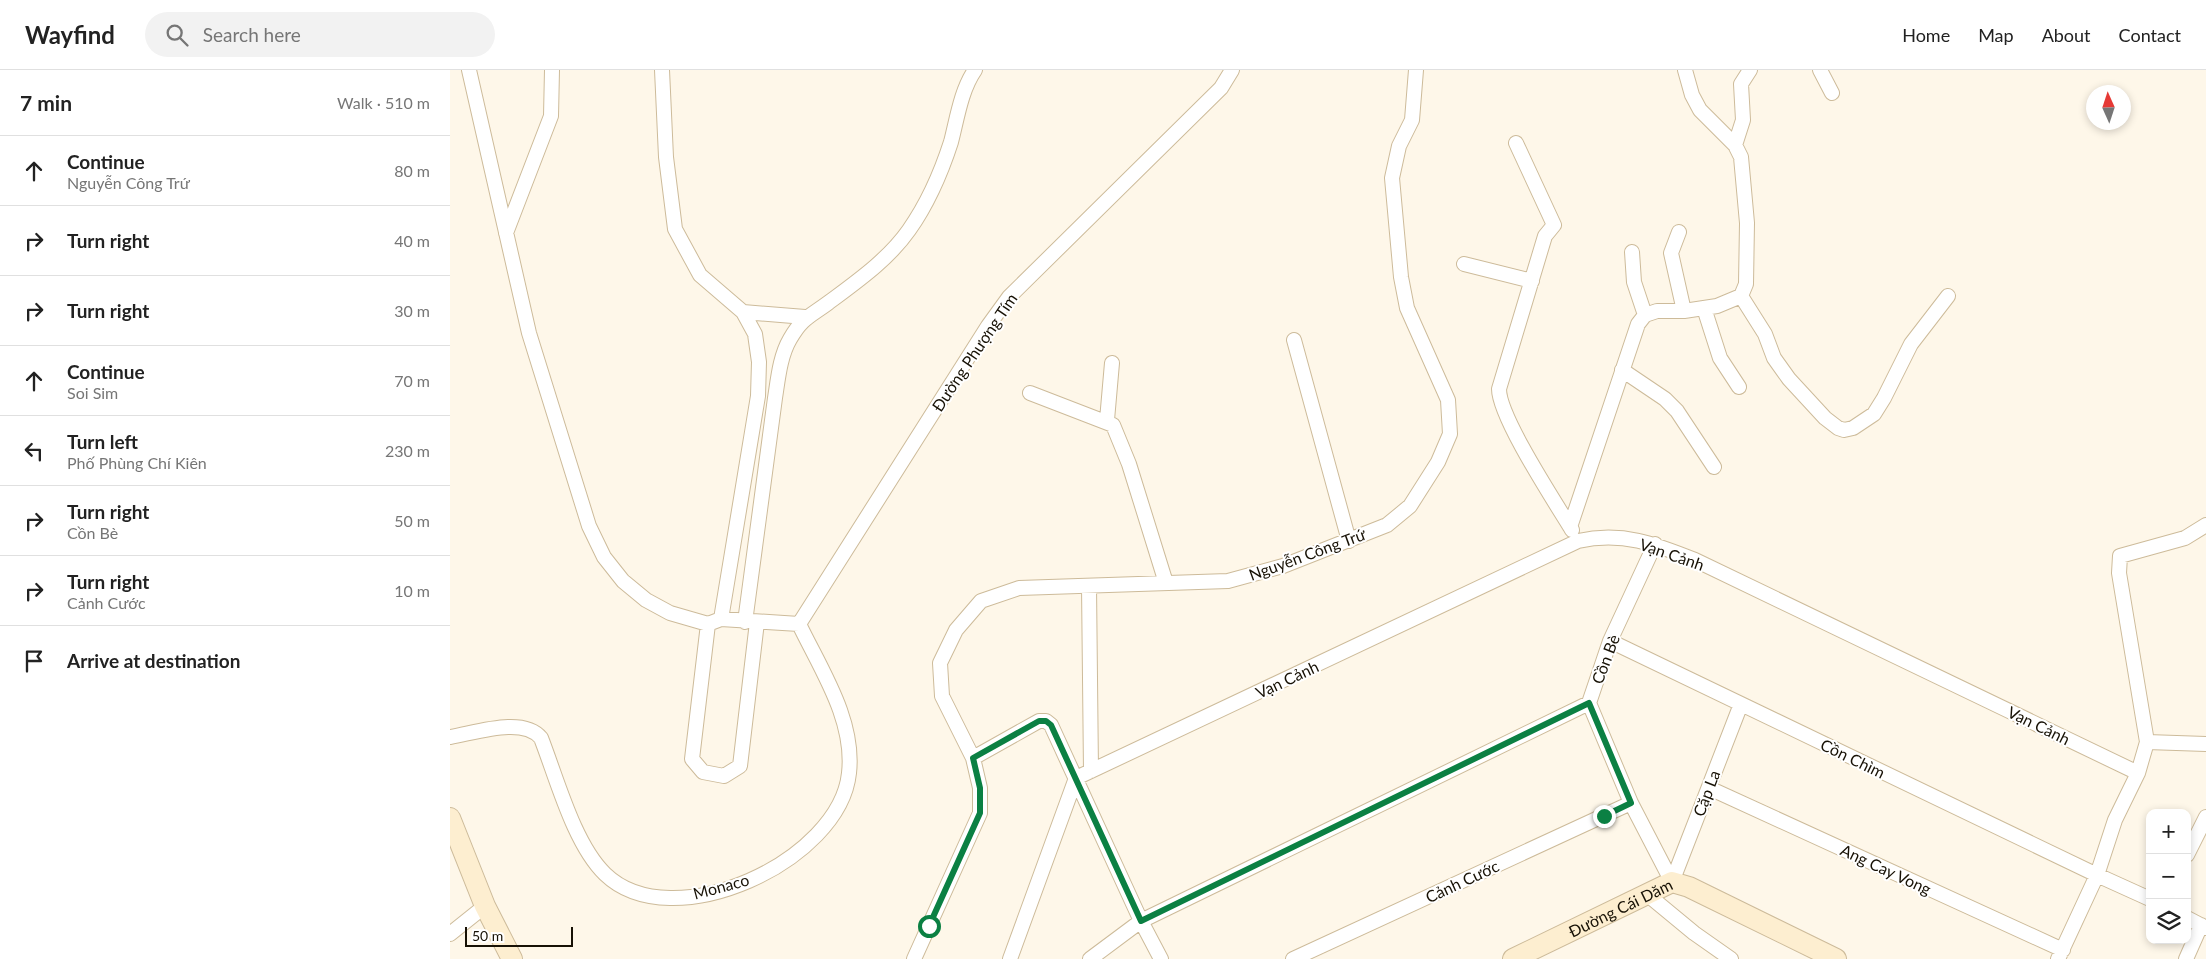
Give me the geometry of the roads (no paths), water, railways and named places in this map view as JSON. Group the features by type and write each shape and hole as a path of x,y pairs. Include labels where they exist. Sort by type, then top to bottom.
{"street":[{"path":"469,70 529,333 589,526 600,549 623,580 646,600 670,613 714,622 799,624"},
{"path":"506,233 551,116 552,70"},
{"path":"662,70 666,157 675,229 700,274 743,312 755,334 759,362 758,396 714,622 692,759 703,772 724,776 740,766 751,622 780,366 789,341 805,318 891,253 925,206 940,176 961,103 975,70"},
{"name":"Đường Phượng Tím","path":"799,624 988,326 1009,297 1221,88 1232,70"},
{"name":"Nguyễn Công Trứ","path":"914,959 980,813 980,788 973,758 942,696 940,663 956,630 981,601 1020,588 1228,581 1283,566 1387,525 1410,506 1438,462 1450,434 1448,400 1407,308 1401,277 1392,178 1399,146 1412,120 1416,70"},
{"path":"1570,527 1638,324 1645,315 1658,311 1684,311 1717,306 1741,296 1746,284 1747,223 1741,158 1735,145 1700,110 1692,95 1685,70"},
{"path":"1735,145 1742,120 1741,84 1750,70"},
{"path":"1820,70 1832,93"},
{"path":"1516,143 1554,223 1545,236 1499,389 1499,397 1502,408 1578,541"},
{"path":"1679,232 1671,253 1684,311"},
{"path":"1632,252 1634,282 1645,315"},
{"path":"1464,264 1532,281"},
{"path":"1741,296 1765,334 1774,358 1789,379 1825,418 1838,428 1844,430 1853,428 1874,414 1911,344 1948,296"},
{"path":"1704,308 1720,358 1739,387"},
{"path":"743,312 805,318"},
{"path":"1294,340 1349,541"},
{"path":"1107,420 1112,363"},
{"path":"1622,370 1665,399 1677,410 1714,467"},
{"path":"1030,393 1107,420 1116,431 1166,583"},
{"path":"2061,955 2097,875 2115,820 2138,773 2147,742 2119,573 2120,556 2185,538 2206,525"},
{"name":"Vạn Cảnh","path":"1076,778 1578,541 1600,536 1621,537 1655,544 1704,564 2138,773"},
{"name":"Cồn Bè","path":"1655,544 1610,642 1589,703 1631,803 1672,882"},
{"path":"1088,586 1091,771"},
{"name":"Monaco","path":"450,737 517,726 536,733 541,738 582,844 605,874 636,894 672,897 703,894 728,888 762,875 802,850 831,818 847,787 850,751 841,712 799,624"},
{"name":"Cồn Chìm","path":"1610,642 2146,897"},
{"path":"1090,959 1141,921 1589,703"},
{"name":"Cặp La","path":"1672,882 1741,704"},
{"path":"973,758 1039,721 1046,721 1051,725 1141,921 1161,959"},
{"path":"2147,742 2206,744"},
{"path":"1010,959 1076,778"},
{"name":"Ang Cay Vong","path":"1709,788 2061,955"},
{"name":"Cảnh Cước","path":"1293,959 1631,803"},
{"path":"2188,854 2206,817"},
{"path":"450,818 485,906 512,959"},
{"name":"Đường Cái Dăm","path":"1513,959 1672,882 1689,887 1836,959"},
{"path":"1648,895 1694,933 1731,959"},
{"path":"450,934 485,906"},
{"path":"2186,959 2204,926 2191,920"}]}
